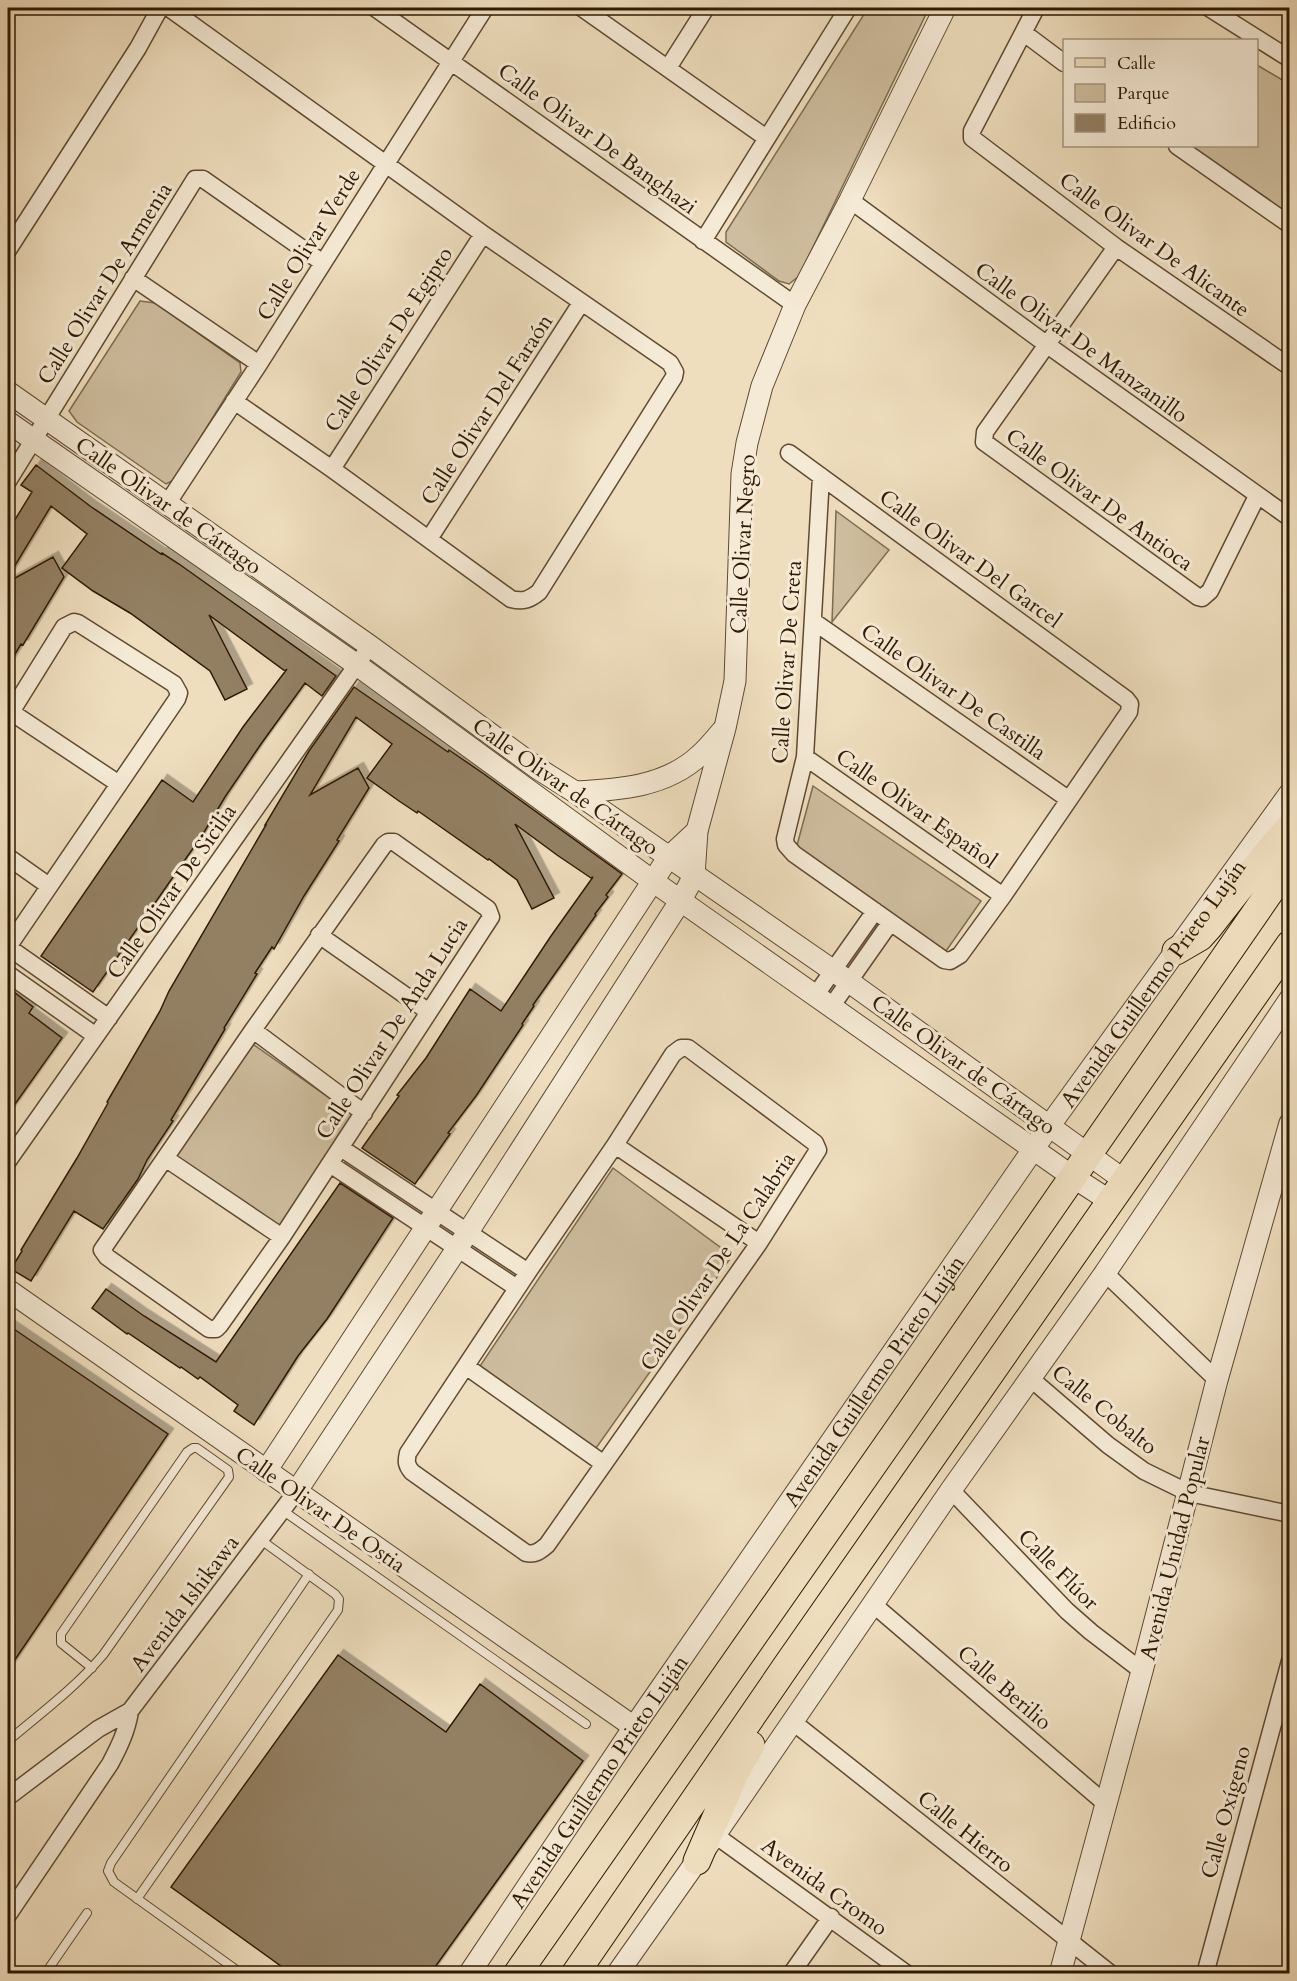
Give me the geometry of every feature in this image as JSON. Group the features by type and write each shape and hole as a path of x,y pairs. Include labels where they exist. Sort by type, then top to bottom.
{"main road":[{"path":"1176,951 1204,932 1290,827"},
{"name":"Avenida Guillermo Prieto Luján","path":"517,1974 1290,863"},
{"path":"575,1974 787,1665 1290,944"},
{"path":"1227,1032 1290,968"},
{"path":"697,1861 736,1771 775,1705 787,1665"}],"street":[{"path":"9,244 138,48 160,8"},
{"path":"169,8 387,162 483,234 670,363 675,372 539,592 530,599 521,601 511,599 234,401"},
{"name":"Calle Olivar De Banghazi","path":"375,8 795,305"},
{"name":"Calle Olivar Verde","path":"167,504 259,364 485,8"},
{"path":"582,8 765,137"},
{"path":"668,68 706,8"},
{"path":"703,241 765,137 848,8"},
{"name":"Calle Olivar Negro","path":"694,876 697,831 725,728 735,681 742,474 762,386 795,305 945,8"},
{"path":"1036,8 1024,33 1063,62"},
{"path":"1209,8 1290,59"},
{"name":"Calle Olivar De Alicante","path":"1024,33 972,131 972,138 975,142 1116,247 1290,367"},
{"path":"1178,147 1290,225"},
{"name":"Calle Olivar De Armenia","path":"8,481 192,182 199,178 323,263"},
{"name":"Calle Olivar De Manzanillo","path":"850,200 1290,519"},
{"name":"Calle Olivar De Egipto","path":"332,469 483,234"},
{"name":"Calle Olivar De Antioca","path":"1116,247 983,436 987,445 1202,598 1210,591 1257,496"},
{"path":"133,278 259,364"},
{"name":"Calle Olivar Del Faraón","path":"429,539 581,303"},
{"name":"Calle Olivar de Cártago","path":"8,392 370,646 537,768 841,976 1050,1125 1088,1154 1117,1190"},
{"name":"Calle Olivar de Cártago","path":"8,422 357,665 654,882 1073,1177 1117,1190"},
{"name":"Calle Olivar Del Garcel","path":"789,453 1126,699"},
{"name":"Calle Olivar De Creta","path":"821,476 805,757 784,839 790,851 890,923 944,960 950,961 960,955 1003,896 1129,712 1130,704 1126,699"},
{"name":"Calle Olivar De Castilla","path":"813,621 1068,799"},
{"path":"109,1018 8,947 177,699 179,693 174,684 74,622 64,627 9,715 119,784"},
{"name":"Calle Olivar De Sicilia","path":"8,1161 370,646"},
{"path":"575,792 614,790 646,784 676,772 699,757 725,728"},
{"name":"Calle Olivar Español","path":"805,757 1003,896"},
{"name":"Avenida Guillermo Prieto Luján","path":"469,1974 634,1727 1050,1125 1290,793"},
{"path":"266,1471 668,858 697,831"},
{"name":"Calle Olivar De Anda Lucia","path":"388,842 394,842 488,909 491,914 282,1237 220,1325 216,1329 209,1329 107,1257 102,1250 320,935 388,842"},
{"path":"8,857 49,886"},
{"path":"296,1492 462,1240 681,900 694,876"},
{"path":"841,976 874,911"},
{"path":"823,1001 841,976 890,923"},
{"path":"320,935 429,1011"},
{"path":"8,974 96,1036"},
{"path":"617,1974 874,1605 951,1490 1105,1273 1290,999"},
{"path":"253,1030 364,1113"},
{"name":"Calle Olivar De La Calabria","path":"681,1048 688,1048 818,1146 817,1154 759,1244 547,1545 532,1554 526,1553 407,1467 406,1461 408,1453 517,1288 615,1145 673,1054 681,1048"},
{"name":"Avenida Unidad Popular","path":"1060,1974 1142,1671 1217,1380 1290,1123"},
{"path":"615,1145 759,1244"},
{"path":"341,1148 431,1220"},
{"path":"165,1158 282,1237"},
{"path":"330,1164 431,1220 462,1240 528,1272"},
{"path":"462,1240 517,1288"},
{"path":"1105,1273 1217,1380"},
{"name":"Calle Olivar De Ostia","path":"8,1290 634,1727"},
{"path":"467,1366 604,1464"},
{"name":"Calle Cobalto","path":"1030,1378 1144,1471 1189,1493 1290,1514"},
{"name":"Calle Flúor","path":"951,1490 1067,1611 1142,1671"},
{"name":"Avenida Ishikawa","path":"8,1915 110,1764 124,1735 130,1711 296,1492"},
{"name":"Calle Berilio","path":"874,1605 1106,1804"},
{"name":"Calle Oxígeno","path":"1205,1974 1290,1661"},
{"name":"Avenida Ishikawa","path":"8,1797 98,1728 130,1711"},
{"name":"Calle Hierro","path":"793,1722 1111,1974"},
{"name":"Avenida Cromo","path":"715,1835 907,1974"},
{"path":"791,1974 831,1917"}],"lane":[{"path":"8,1741 74,1687 92,1668 229,1477 228,1470 197,1448 190,1449 61,1634 61,1643 92,1668"},
{"path":"278,1516 586,1724"},
{"path":"137,1899 340,1605 335,1594 261,1540"},
{"path":"242,1974 137,1899 110,1877 108,1871 111,1863 309,1574"},
{"path":"45,1974 87,1913"}],"green space":[{"path":"868,8 929,8 799,276 789,284 779,281 726,242 726,232"},
{"path":"1258,66 1289,84 1289,223 1188,152 1191,147 1258,147"},
{"path":"140,301 155,303 240,363 241,372 174,480 166,484 77,422 69,411"},
{"path":"836,511 889,550 832,622"},
{"path":"813,786 981,901 944,954 796,849"},
{"path":"247,1040 359,1119 282,1237 166,1157"},
{"path":"613,1168 732,1256 594,1451 478,1369"}],"building":[{"path":"36,465 90,506 179,564 336,676 322,696 305,683 93,992 41,956 162,780 193,802 243,727 287,669 285,671 209,615 247,689 225,700 210,671 130,613 93,591 62,568 87,534 51,506 8,577 8,531 32,492 21,485"},
{"path":"53,557 64,577 8,666 8,582"},
{"path":"354,687 484,774 622,874 533,1005 523,1025 476,1096 448,1133 450,1134 415,1184 362,1148 399,1096 397,1095 426,1058 470,989 501,1011 593,877 591,878 557,855 515,824 554,898 532,909 517,880 367,778 392,744 356,717 310,795 358,768 369,788 337,840 339,841 274,949 272,947 255,973 257,974 138,1179 103,1229 74,1211 31,1281 11,1269 21,1250 77,1158 169,991 265,825 309,751"},
{"path":"14,992 33,1007 29,1013 62,1038 8,1114 8,1001"},
{"path":"340,1183 393,1218 327,1319 298,1356 254,1425 234,1411 238,1405 200,1377 198,1379 180,1368 92,1308 106,1289 216,1362"},
{"path":"8,1325 168,1434 8,1670"},
{"path":"338,1655 446,1732 480,1684 583,1761 430,1974 292,1974 171,1887"}]}
